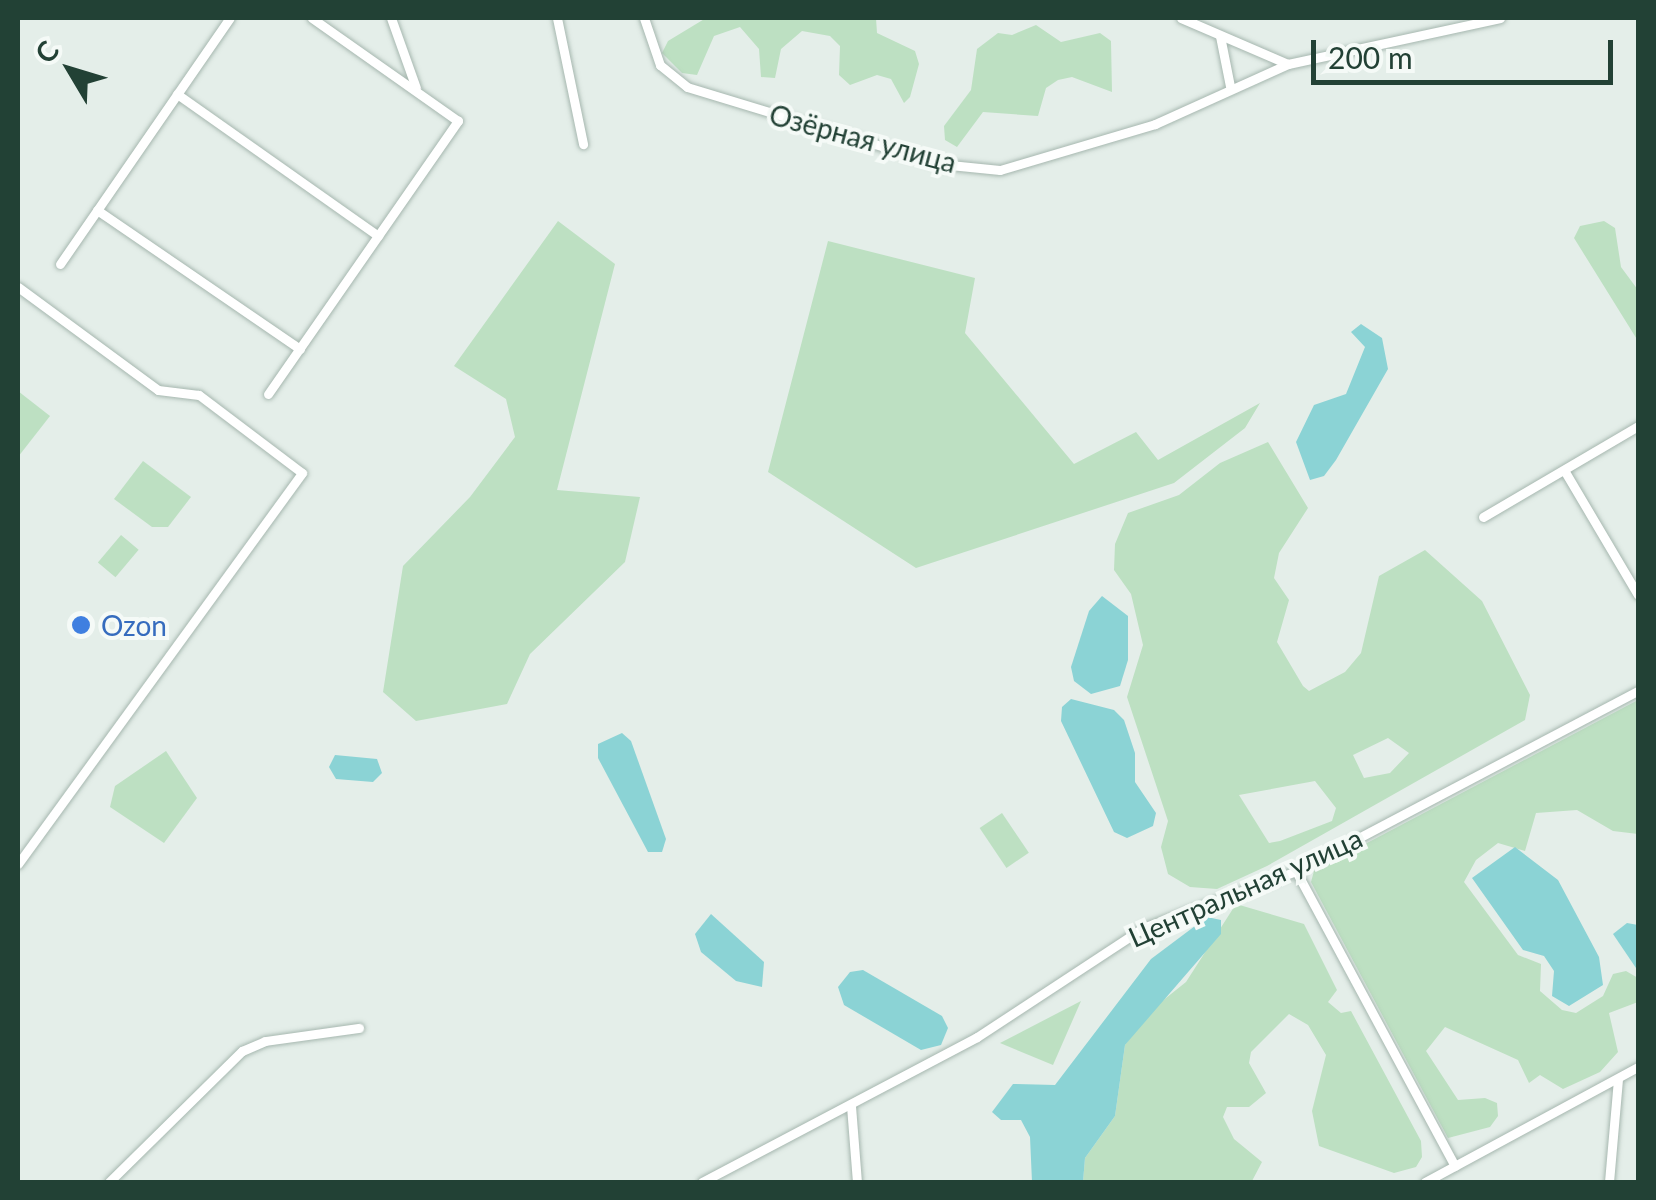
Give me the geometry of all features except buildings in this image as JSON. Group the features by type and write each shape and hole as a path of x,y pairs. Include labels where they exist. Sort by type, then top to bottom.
{"street":[{"path":"60,264 230,18"},
{"path":"268,394 458,121 312,18"},
{"path":"391,18 417,91"},
{"path":"557,18 583,144"},
{"name":"Озёрная улица","path":"644,18 660,66 686,87 940,164 1000,170 1030,165 1155,124 1230,86 1288,64 1500,18"},
{"path":"1181,18 1288,64"},
{"path":"1220,36 1230,86"},
{"path":"176,94 378,236"},
{"path":"97,210 300,349"},
{"path":"18,287 158,390 198,396 302,473 18,864"},
{"path":"1482,517 1638,426"},
{"path":"1564,470 1638,595"},
{"name":"Центральная улица","path":"702,1182 851,1106 1046,996 1143,928 1296,871 1638,691"},
{"path":"1296,871 1456,1166"},
{"path":"110,1182 242,1051 265,1040 359,1028"},
{"path":"1426,1182 1638,1067"},
{"path":"1609,1182 1618,1078"},
{"path":"851,1106 856,1182"}],"green space":[{"path":"706,18 876,18 877,33 915,51 919,64 910,97 904,103 891,79 877,75 850,85 839,75 840,46 830,36 802,31 781,49 775,78 761,77 759,49 740,27 714,36 697,75 682,73 662,53 668,41"},
{"path":"1036,25 1061,42 1100,33 1111,41 1112,92 1072,77 1058,80 1046,88 1038,116 983,112 957,147 945,140 944,126 971,90 977,49 998,33 1012,35"},
{"path":"558,221 615,264 557,490 640,497 625,562 530,654 507,704 416,721 383,692 403,566 470,497 515,437 506,399 454,366"},
{"path":"1604,221 1615,228 1621,267 1638,290 1638,341 1574,238 1580,226"},
{"path":"828,241 975,278 965,333 1074,464 1136,432 1158,460 1260,403 1245,428 1174,483 916,568 768,472"},
{"path":"18,391 50,416 18,457"},
{"path":"1268,442 1308,508 1279,553 1274,578 1289,600 1277,642 1309,691 1345,672 1361,653 1379,576 1425,550 1482,601 1530,695 1525,720 1267,866 1217,889 1190,887 1168,874 1161,847 1168,821 1127,697 1143,645 1131,594 1114,570 1115,544 1128,513 1179,495 1220,463","holes":["1388,738 1409,753 1390,773 1364,778 1353,755","1315,781 1336,808 1332,821 1280,841 1269,843 1239,795"]},
{"path":"143,461 191,497 168,527 152,527 114,499"},
{"path":"121,535 139,550 115,577 98,563"},
{"path":"1638,700 1638,834 1613,831 1577,810 1536,813 1525,851 1498,843 1476,860 1464,882 1518,955 1541,964 1540,991 1562,1010 1576,1013 1603,996 1613,974 1626,971 1638,978 1638,1002 1609,1013 1618,1052 1600,1072 1563,1089 1540,1075 1529,1083 1518,1060 1445,1027 1426,1051 1458,1100 1485,1098 1497,1103 1498,1116 1490,1127 1448,1138 1311,882 1314,871"},
{"path":"166,751 197,798 164,843 110,807 115,786"},
{"path":"1002,813 1029,853 1006,868 980,828"},
{"path":"1236,904 1304,924 1337,990 1328,1002 1341,1013 1351,1011 1421,1141 1422,1157 1416,1167 1394,1173 1319,1146 1312,1111 1326,1055 1308,1025 1289,1014 1251,1052 1249,1063 1266,1093 1249,1107 1227,1107 1223,1117 1234,1139 1262,1162 1252,1181 1083,1182 1085,1158 1115,1116 1125,1045 1151,1010 1186,982"},
{"path":"1081,1001 1053,1065 1000,1043"}],"water":[{"path":"1361,324 1382,338 1388,369 1336,460 1324,476 1310,480 1296,442 1314,405 1346,394 1365,347 1351,332"},
{"path":"1102,596 1128,616 1128,660 1120,686 1091,694 1074,681 1071,667 1089,611"},
{"path":"1071,699 1114,710 1124,720 1135,753 1135,782 1156,813 1153,826 1127,838 1114,832 1061,721 1062,707"},
{"path":"622,733 631,741 666,839 662,852 648,852 598,758 598,744"},
{"path":"335,755 377,759 382,773 373,782 336,779 329,767"},
{"path":"1515,847 1558,880 1599,957 1603,985 1569,1006 1552,996 1554,971 1544,956 1523,950 1472,878"},
{"path":"711,914 764,962 762,987 736,981 701,952 695,934"},
{"path":"1207,917 1221,920 1221,934 1125,1045 1115,1116 1085,1158 1083,1182 1032,1182 1030,1137 1021,1120 1001,1120 992,1112 1013,1084 1055,1085 1151,959"},
{"path":"1627,923 1638,925 1638,971 1613,934"},
{"path":"863,970 942,1016 948,1028 941,1045 921,1050 844,1005 838,987 850,972"}],"place":[{"name":"Ozon","path":"81,625"}]}
